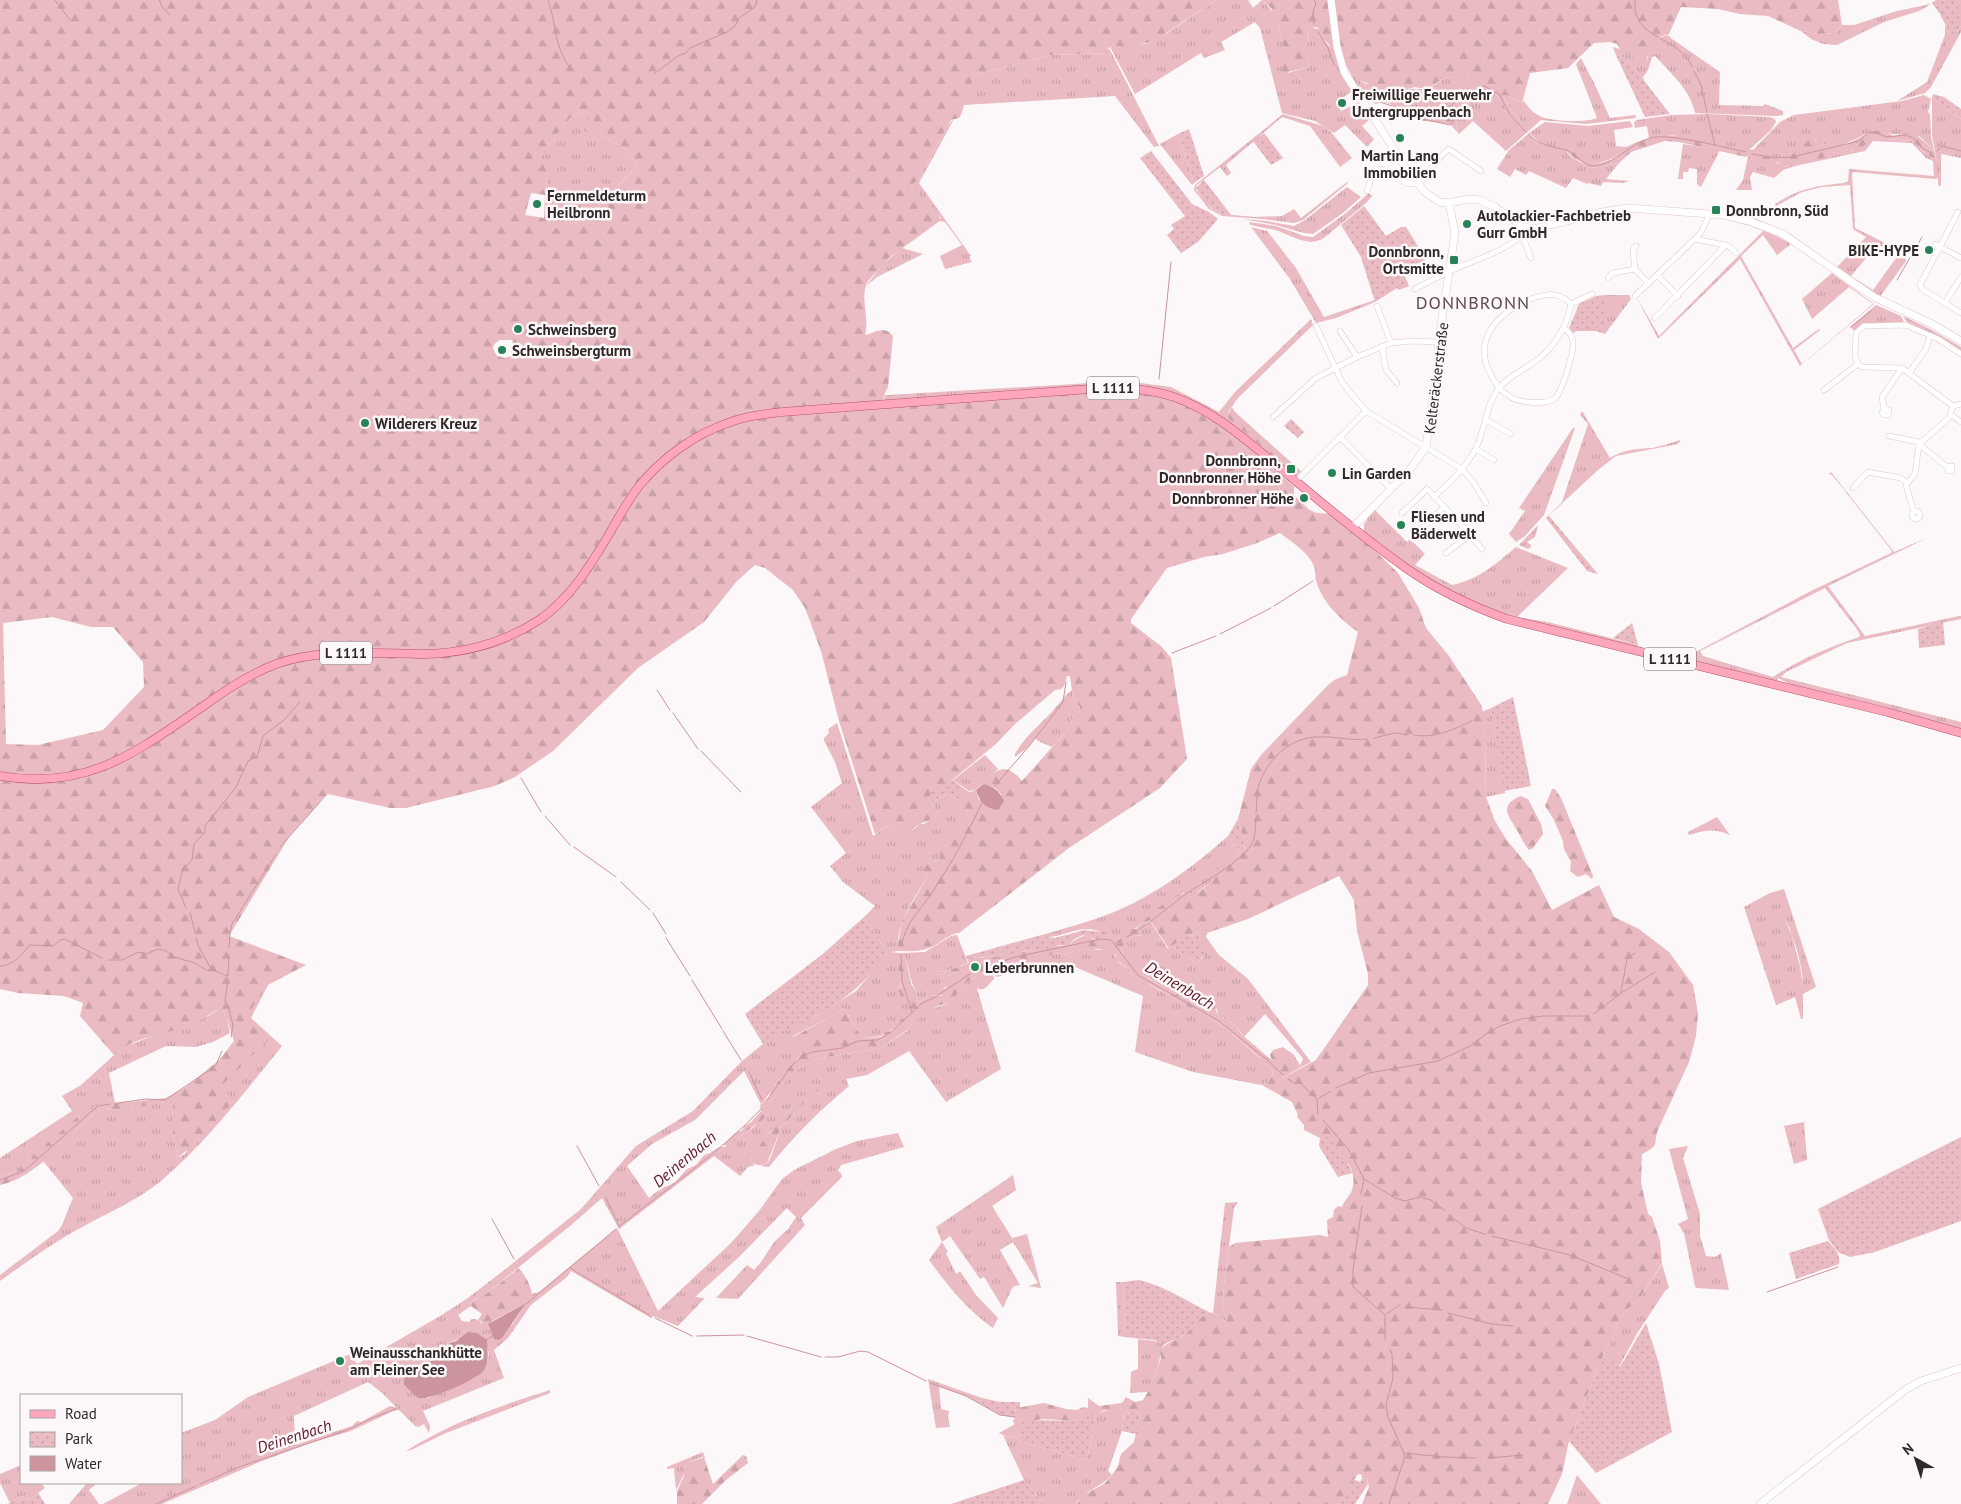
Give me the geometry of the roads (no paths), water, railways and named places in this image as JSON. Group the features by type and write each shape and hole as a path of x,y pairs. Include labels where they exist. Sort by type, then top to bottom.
{"main road":[{"name":"L 1111","path":"0,776 26,780 53,779 82,774 105,767 143,747 245,679 267,668 296,658 338,653 427,654 450,652 487,645 515,634 540,619 561,601 573,587 595,557 631,496 659,465 703,434 728,422 755,415 782,412 1103,388 1130,388 1157,392 1197,407 1247,440 1407,569 1458,599 1507,619 1887,712 1961,733"}],"street":[{"path":"1331,0 1338,52 1344,72 1418,184 1434,200 1449,203 1464,200 1480,200 1528,228 1542,228 1602,212 1628,208 1738,218 1764,225 1784,234 1862,290 1932,324 1961,341"},
{"path":"1367,191 1375,171 1381,169 1406,183 1418,184 1449,149 1482,171"},
{"name":"Kelteräckerstraße","path":"1353,527 1414,465 1426,447 1455,229 1449,203"},
{"path":"1958,212 1937,245 1920,285 1922,289 1961,312"},
{"path":"1635,296 1694,240 1706,225 1710,214"},
{"path":"1415,289 1500,249 1522,235 1528,228"},
{"path":"1522,235 1531,258"},
{"path":"1694,240 1726,245 1736,253"},
{"path":"1655,318 1726,245"},
{"path":"1937,245 1961,258"},
{"path":"1636,246 1633,250 1634,269 1649,284"},
{"path":"1608,278 1612,273 1634,269"},
{"path":"1658,276 1678,296"},
{"path":"1945,302 1961,277"},
{"path":"1434,496 1462,469 1476,449 1491,401 1500,388 1545,353 1564,328 1571,304 1592,294"},
{"path":"1564,328 1571,335 1573,345 1560,392 1556,398 1543,403 1516,399 1500,388 1489,371 1485,353 1487,337 1496,322 1512,308 1542,295 1562,296 1571,304"},
{"path":"1377,306 1391,343"},
{"path":"1953,406 1902,368 1862,367 1858,364 1855,356 1856,333 1864,326 1902,325 1947,344 1961,354"},
{"path":"1316,326 1335,368 1351,394 1366,411 1462,469 1474,483 1486,503"},
{"path":"1340,331 1357,358"},
{"path":"1909,372 1926,349 1930,336"},
{"path":"1273,417 1316,378 1382,346 1411,341 1439,342"},
{"path":"1382,346 1386,370 1397,384"},
{"path":"1824,390 1858,364"},
{"path":"1884,409 1881,400 1883,394 1902,368"},
{"path":"1953,406 1961,404"},
{"path":"1914,512 1906,489 1907,483 1914,474 1919,443 1951,415 1953,406"},
{"path":"1296,481 1366,411"},
{"path":"1951,415 1961,422"},
{"path":"1486,420 1511,434"},
{"path":"1889,436 1919,443 1947,467"},
{"path":"1340,437 1391,489"},
{"path":"1476,449 1494,460"},
{"path":"1853,488 1868,472 1901,478 1907,483"},
{"path":"1402,513 1427,489 1482,549"},
{"path":"1415,535 1444,507"},
{"path":"1446,553 1470,534"},
{"path":"1760,1504 1905,1390 1921,1381 1961,1368"}],"water":[{"path":"984,784 995,789 1002,797 1004,801 998,810 986,806 979,798 976,790"},
{"path":"526,1303 502,1338 499,1340 494,1339 488,1324"},
{"path":"468,1332 477,1333 487,1340 487,1363 480,1374 453,1388 424,1398 418,1398 404,1385 404,1377 422,1368 437,1357 449,1343 456,1341"}],"waterway":[{"path":"55,0 70,20"},
{"path":"159,0 163,8 170,15"},
{"path":"548,0 558,43 570,68"},
{"path":"654,74 678,56 686,53 690,48 727,32 735,26 739,18 755,7 757,0"},
{"path":"1314,0 1316,3 1313,12 1314,24"},
{"path":"1635,0 1636,13 1641,23 1648,31 1677,49 1686,57 1692,67"},
{"path":"1318,32 1328,48 1334,65"},
{"path":"1694,71 1701,85 1707,112"},
{"path":"1368,98 1416,114 1428,120 1450,125 1455,119 1452,105 1484,86 1499,94 1510,115 1526,132"},
{"path":"1707,114 1715,145"},
{"path":"1752,154 1777,158 1792,157 1859,141 1868,133 1874,132 1887,137 1906,135 1913,138 1922,148 1931,153"},
{"path":"1528,134 1541,143 1566,150 1585,164 1592,166 1608,162 1639,143 1655,137 1687,140 1746,152"},
{"path":"1937,151 1942,146 1961,151"},
{"path":"1897,280 1922,237"},
{"path":"1159,379 1171,262"},
{"path":"1851,327 1871,311"},
{"path":"1274,606 1313,581"},
{"path":"1220,634 1271,608"},
{"path":"1172,653 1216,636"},
{"path":"994,787 1063,702 1066,682"},
{"path":"657,690 670,710"},
{"path":"186,908 178,889 183,869 192,860 194,844 205,832 205,826 236,787 248,761 257,757 263,736 284,720 300,702"},
{"path":"673,713 698,749"},
{"path":"1414,735 1429,736 1451,730 1472,721"},
{"path":"1374,738 1395,733 1408,735"},
{"path":"1256,813 1258,789 1264,773 1275,757 1289,745 1307,738 1317,737 1367,739"},
{"path":"701,751 741,792"},
{"path":"521,778 541,812"},
{"path":"280,847 320,802"},
{"path":"901,947 910,923 947,870 982,803"},
{"path":"545,816 570,845"},
{"path":"1127,937 1238,859 1253,842 1256,819"},
{"path":"574,847 616,877"},
{"path":"229,948 232,924 276,854"},
{"path":"621,882 650,910"},
{"path":"190,913 195,932"},
{"path":"653,913 666,934"},
{"path":"196,938 211,969"},
{"path":"666,938 690,976"},
{"path":"0,966 13,962 30,945 53,946 60,940 65,939 102,958"},
{"name":"Deinenbach","path":"975,971 1015,957 1101,939 1111,940 1138,975 1219,1021 1283,1075"},
{"path":"1116,943 1122,939"},
{"path":"109,960 122,960 139,952 146,954 158,949 166,951 174,957 195,963 206,970 212,970 228,976 229,955"},
{"path":"1621,992 1627,959 1635,953"},
{"path":"901,954 902,981 912,1012"},
{"path":"1594,1014 1621,993 1655,972"},
{"name":"Deinenbach","path":"767,1100 793,1064 805,1055 812,1052 842,1048 858,1041 878,1040 891,1032 921,1004 937,996 970,974"},
{"path":"225,1002 228,979"},
{"path":"692,980 722,1029"},
{"path":"228,1006 233,1025 231,1037"},
{"path":"1336,1088 1369,1073 1438,1061 1470,1046 1500,1026 1521,1019 1543,1016 1587,1016"},
{"path":"723,1031 741,1060"},
{"path":"118,1103 146,1099 165,1100 216,1065 222,1051"},
{"path":"749,1072 762,1100"},
{"name":"Deinenbach","path":"1288,1079 1294,1083 1300,1083 1317,1099 1318,1114"},
{"path":"1319,1098 1331,1091"},
{"path":"0,1180 24,1171 98,1106 110,1104"},
{"name":"Deinenbach","path":"621,1225 711,1155 746,1125 761,1109"},
{"name":"Deinenbach","path":"1323,1120 1349,1150 1364,1179 1361,1194"},
{"path":"577,1146 599,1186"},
{"path":"1364,1179 1395,1198 1405,1201 1420,1197 1431,1200 1445,1211"},
{"path":"606,1198 620,1228"},
{"name":"Deinenbach","path":"1362,1206 1353,1269 1353,1287 1385,1315 1385,1339"},
{"path":"1449,1215 1466,1228 1485,1234"},
{"path":"492,1219 514,1259"},
{"name":"Deinenbach","path":"526,1304 616,1229"},
{"path":"1492,1236 1570,1255 1626,1278"},
{"path":"1767,1292 1838,1267"},
{"path":"570,1268 649,1315"},
{"path":"1386,1314 1400,1305"},
{"path":"1406,1307 1442,1310"},
{"path":"1448,1313 1492,1324 1513,1326"},
{"path":"655,1318 692,1336"},
{"path":"697,1336 744,1335"},
{"name":"Deinenbach","path":"487,1340 492,1336"},
{"path":"747,1336 821,1357"},
{"name":"Deinenbach","path":"1389,1504 1404,1460 1404,1453 1388,1417 1386,1405 1393,1378 1390,1349"},
{"path":"825,1357 838,1357 860,1351 868,1352 926,1381"},
{"path":"930,1383 966,1396 1000,1415 1015,1417"},
{"name":"Deinenbach","path":"200,1484 239,1467 345,1431 396,1409"},
{"path":"1404,1453 1476,1458"},
{"path":"1489,1458 1523,1455"},
{"name":"Deinenbach","path":"156,1504 196,1486"}],"place":[{"name":"Freiwillige Feuerwehr Untergruppenbach","path":"1342,103"},
{"name":"Martin Lang Immobilien","path":"1400,138"},
{"name":"Fernmeldeturm Heilbronn","path":"537,204"},
{"name":"Donnbronn, Süd","path":"1716,210"},
{"name":"Autolackier-Fachbetrieb Gurr GmbH","path":"1467,224"},
{"name":"BIKE-HYPE","path":"1929,250"},
{"name":"Donnbronn, Ortsmitte","path":"1454,260"},
{"name":"Schweinsberg","path":"518,329"},
{"name":"Schweinsbergturm","path":"502,350"},
{"name":"Wilderers Kreuz","path":"365,423"},
{"name":"Donnbronn, Donnbronner Höhe","path":"1291,469"},
{"name":"Lin Garden","path":"1332,473"},
{"name":"Donnbronner Höhe","path":"1304,498"},
{"name":"Fliesen und Bäderwelt","path":"1401,525"},
{"name":"Leberbrunnen","path":"975,967"},
{"name":"Weinausschankhütte am Fleiner See","path":"340,1361"}],"district":[{"name":"DONNBRONN","path":"1473,302"}]}
